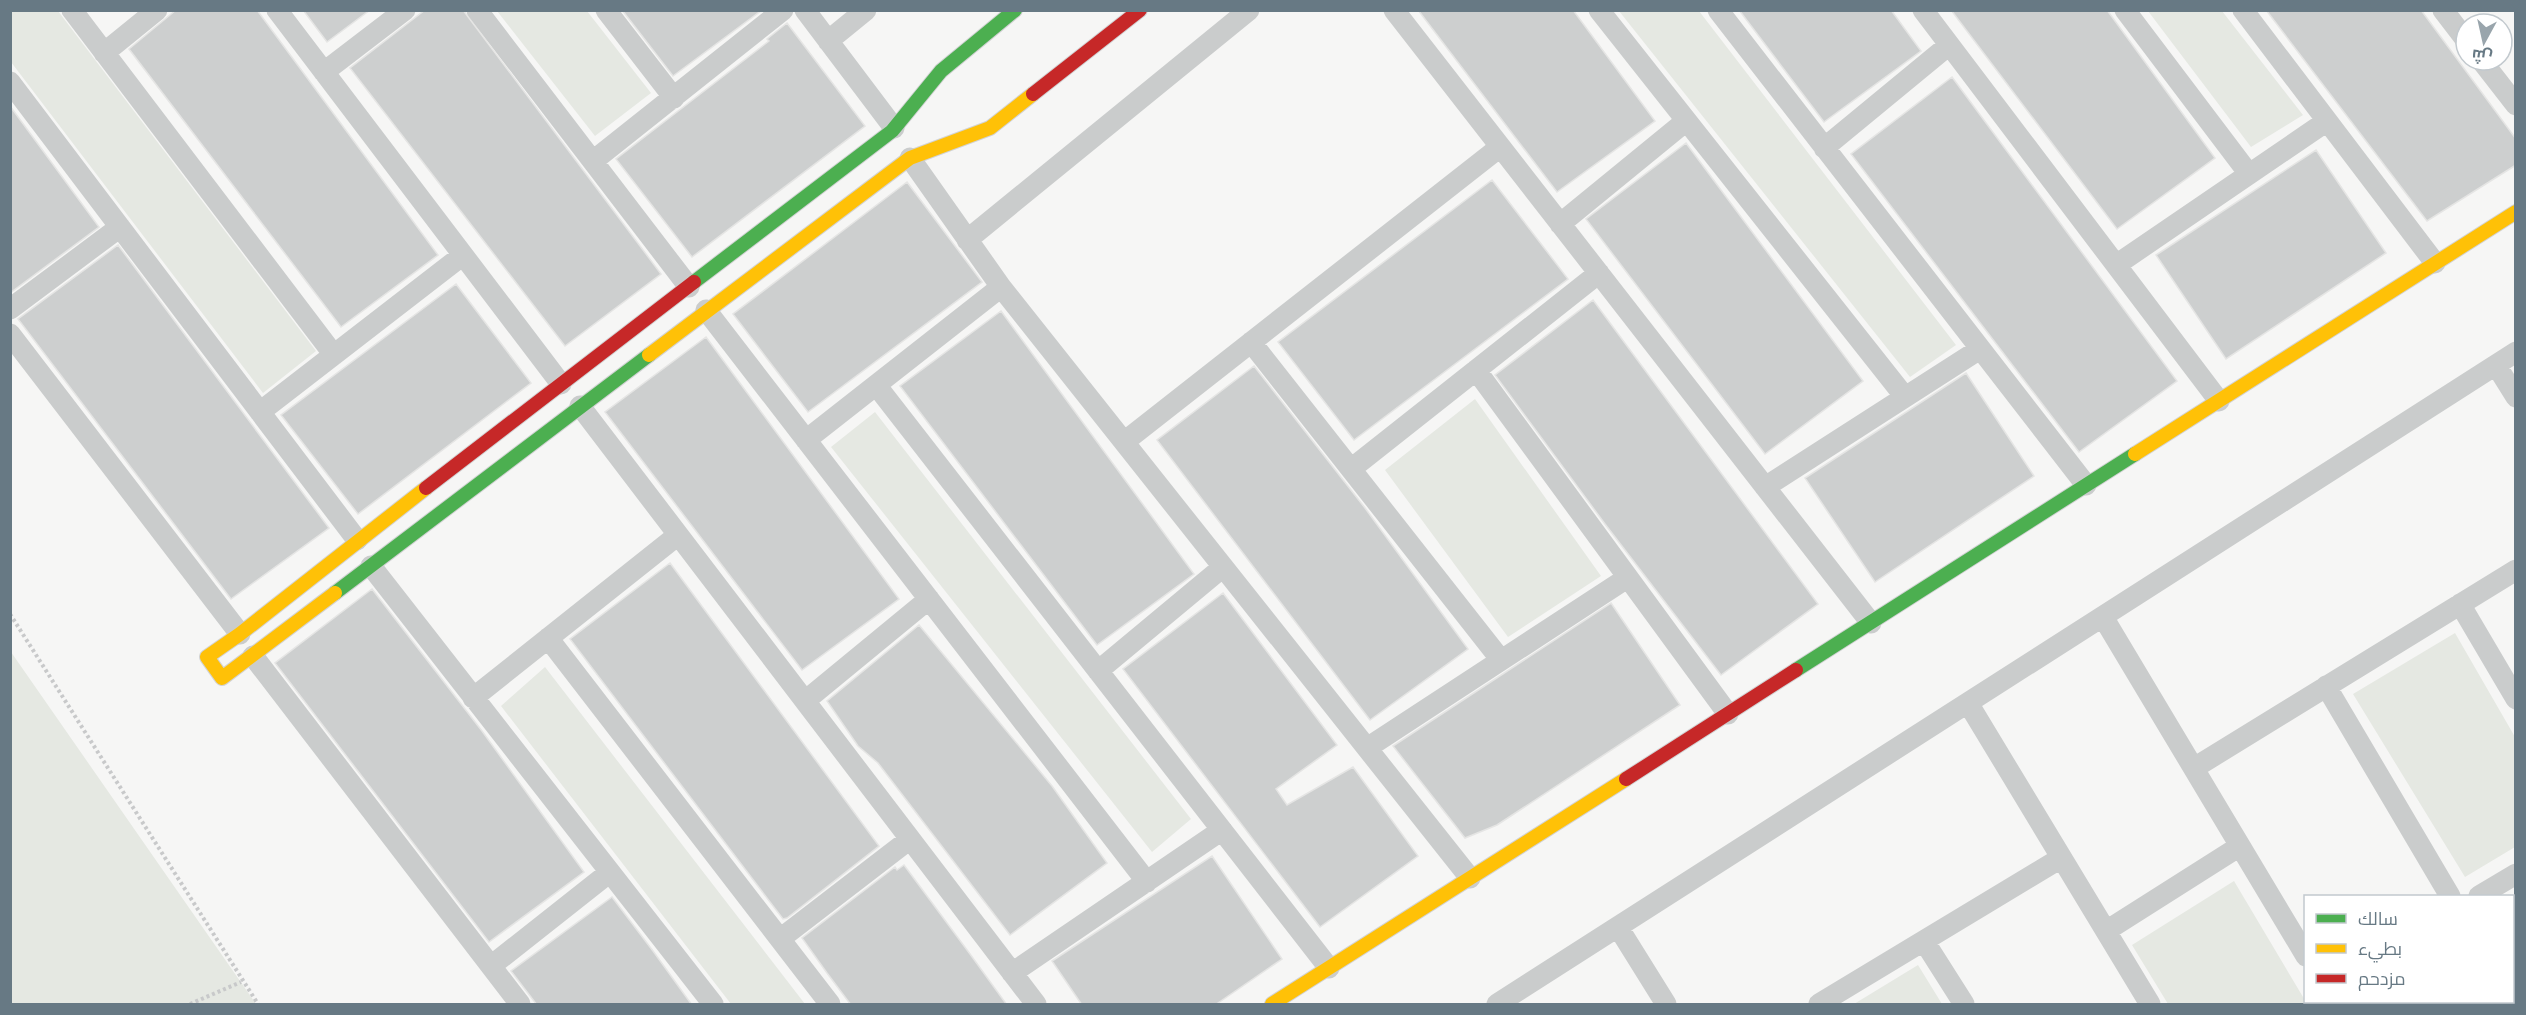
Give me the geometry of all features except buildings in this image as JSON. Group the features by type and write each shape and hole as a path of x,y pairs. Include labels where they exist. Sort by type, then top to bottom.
{"street":[{"path":"72,10 333,355"},
{"path":"104,53 157,10"},
{"path":"277,10 561,384"},
{"path":"324,72 405,10"},
{"path":"477,10 689,287"},
{"path":"606,10 674,98"},
{"path":"593,161 783,10"},
{"path":"805,10 894,128"},
{"path":"828,41 866,10"},
{"path":"1015,10 941,71 894,128 689,287 632,348 580,406 222,678 207,657 240,634 357,540 561,384 632,348 706,310 910,158 990,128 1140,10"},
{"path":"967,240 1249,10"},
{"path":"1394,10 1870,623"},
{"path":"1599,10 1905,397"},
{"path":"1718,10 2086,485"},
{"path":"1923,10 2219,401"},
{"path":"2126,10 2249,174"},
{"path":"2243,10 2435,263"},
{"path":"2443,10 2454,24"},
{"path":"1824,148 1950,45"},
{"path":"2490,72 2516,105"},
{"path":"10,82 357,540"},
{"path":"1560,224 1686,121"},
{"path":"2116,265 2327,121"},
{"path":"1124,442 1500,147"},
{"path":"910,158 1001,287 1470,878"},
{"path":"1272,1005 2516,212"},
{"path":"10,309 120,227"},
{"path":"260,411 463,255"},
{"path":"1351,469 1599,273"},
{"path":"806,440 1001,287"},
{"path":"706,310 1147,882"},
{"path":"10,334 240,634"},
{"path":"1251,342 1501,660"},
{"path":"1765,487 1980,349"},
{"path":"1497,1005 2516,352"},
{"path":"2496,365 2516,397"},
{"path":"1476,370 1728,714"},
{"path":"876,385 1329,968"},
{"path":"580,406 1036,1005"},
{"path":"473,698 678,535"},
{"path":"371,566 713,1005"},
{"path":"1098,671 1223,567"},
{"path":"2194,768 2516,570"},
{"path":"1367,748 1627,578"},
{"path":"805,701 929,599"},
{"path":"2460,604 2516,699"},
{"path":"2103,616 2304,953"},
{"path":"548,638 830,1005"},
{"path":"253,656 520,1005"},
{"path":"2326,686 2449,895"},
{"path":"1968,703 2150,1005"},
{"path":"1012,973 1222,830"},
{"path":"780,939 910,839"},
{"path":"2106,931 2240,846"},
{"path":"1819,1005 2061,858"},
{"path":"491,966 610,872"},
{"path":"2482,895 2516,874"},
{"path":"1618,927 1666,1005"},
{"path":"1924,941 1964,1005"}],"path":[{"path":"10,614 258,1005"},
{"path":"190,1005 242,982"}],"shaded area":[{"path":"11,10 58,11 316,351 263,393 11,62"},
{"path":"497,11 587,11 651,93 595,136"},
{"path":"1619,11 1699,11 1956,345 1910,377"},
{"path":"2148,11 2222,11 2303,115 2251,147"},
{"path":"1475,399 1601,576 1508,637 1385,470"},
{"path":"875,412 1191,819 1152,852 831,447"},
{"path":"2455,633 2515,737 2515,847 2465,877 2353,694"},
{"path":"11,652 256,1004 11,1004"},
{"path":"545,667 805,1004 731,1004 501,706"},
{"path":"2234,881 2304,999 2304,1003 2308,1004 2168,1004 2132,945"},
{"path":"1918,965 1942,1004 1854,1004"}],"traffic: fast":[{"path":"694,282 892,131 941,71 1015,10"},
{"path":"335,593 649,355"},
{"path":"1796,670 2135,454"}],"traffic: slow":[{"path":"649,355 910,158 990,128 1033,94"},
{"path":"2135,454 2516,212"},
{"path":"335,593 222,678 207,657 240,634 426,488"},
{"path":"1272,1004 1626,779"}],"traffic: jam":[{"path":"1033,94 1140,10"},
{"path":"426,488 694,282"},
{"path":"1626,779 1796,670"}]}
